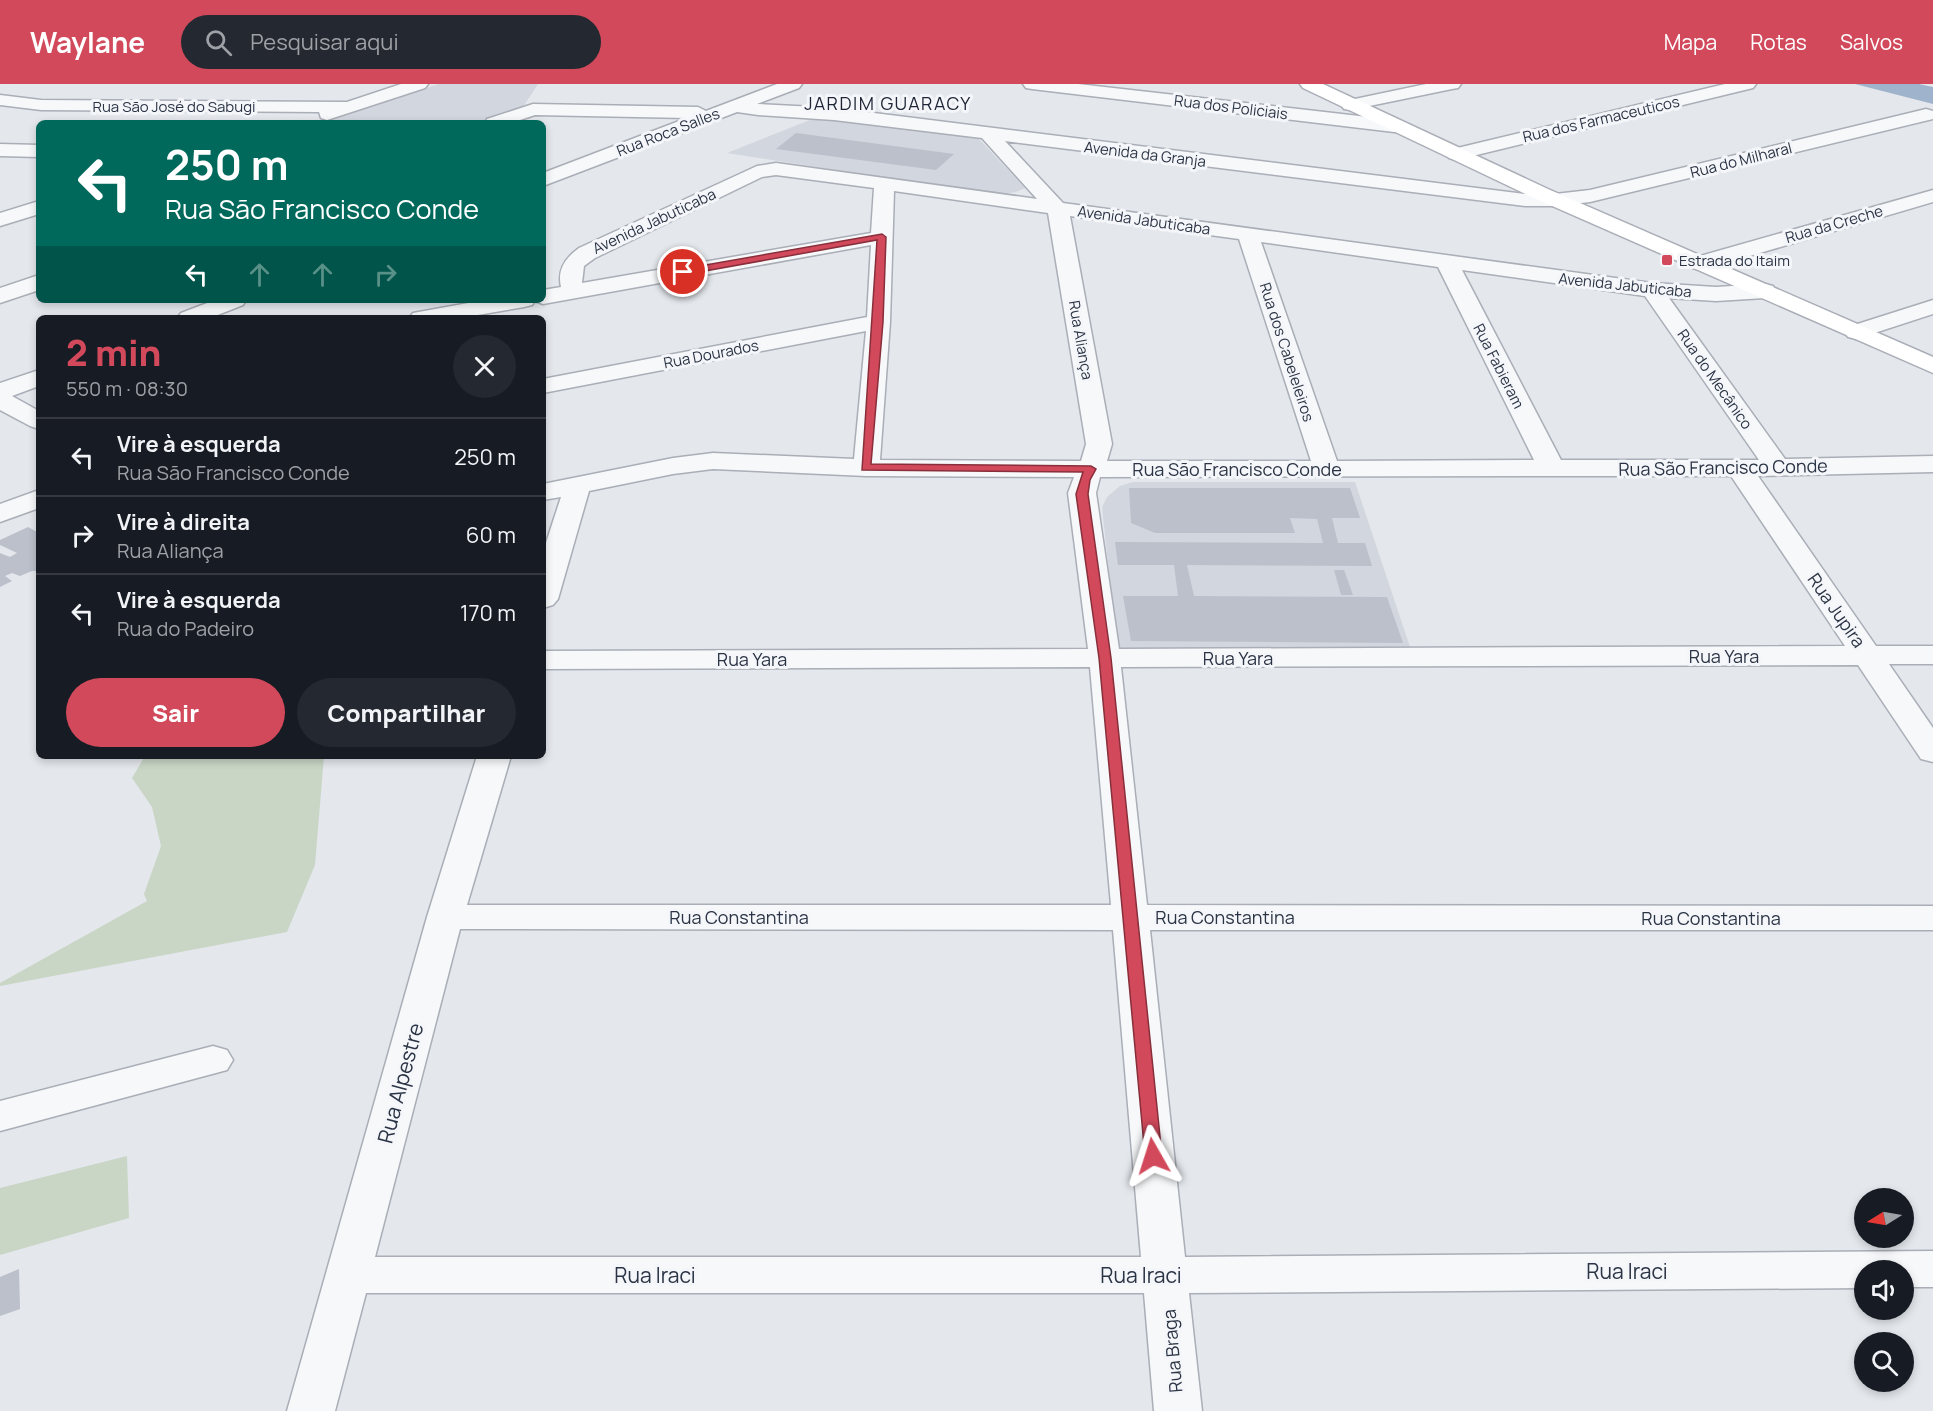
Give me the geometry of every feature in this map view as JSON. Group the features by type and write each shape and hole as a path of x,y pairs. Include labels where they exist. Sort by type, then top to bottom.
{"street":[{"path":"309,120 419,84"},
{"name":"Rua Roca Salles","path":"546,179 793,84"},
{"name":"Rua dos Policiais","path":"1032,84 1394,126"},
{"path":"1309,84 1555,200 1933,366"},
{"path":"1350,105 1452,84"},
{"name":"Rua dos Farmaceuticos","path":"1456,154 1747,84"},
{"path":"0,100 43,87"},
{"path":"533,109 544,92"},
{"name":"Rua São José do Sabugi","path":"0,100 41,105 348,107"},
{"name":"Avenida da Granja","path":"734,106 758,110 834,114 1513,199 1555,200"},
{"path":"502,120 533,109 715,113"},
{"name":"Rua do Milharal","path":"1555,200 1590,196 1926,115"},
{"path":"989,135 1058,209"},
{"path":"3,152 36,151"},
{"name":"Avenida Jabuticaba","path":"573,292 569,280 570,268 576,260 606,243 757,172 781,170 1652,290 1716,294 1764,291"},
{"path":"866,468 878,322 884,184"},
{"name":"Rua da Creche","path":"1701,263 1933,196"},
{"path":"0,220 36,208"},
{"name":"Rua Aliança","path":"1058,209 1099,444 1097,458 1091,469"},
{"name":"Rua dos Cabeleleiros","path":"1248,234 1327,469"},
{"path":"546,296 882,237"},
{"name":"Rua Fabieram","path":"1447,263 1552,469"},
{"path":"0,296 36,283"},
{"name":"Rua do Mecânico","path":"1652,290 1778,467"},
{"path":"196,315 226,303"},
{"path":"438,315 507,303"},
{"path":"1856,332 1933,307"},
{"name":"Rua Dourados","path":"546,385 878,322"},
{"path":"0,392 36,378"},
{"path":"0,400 36,419"},
{"name":"Rua São Francisco Conde","path":"546,491 673,466 713,461 866,468 1091,469 1739,468 1933,464"},
{"name":"Rua Jupira","path":"1739,468 1933,752"},
{"name":"Rua Braga","path":"1091,469 1085,480 1082,494 1105,658 1178,1411"},
{"path":"546,589 578,484"},
{"path":"0,514 36,499"},
{"name":"Rua Yara","path":"546,660 1933,655"},
{"name":"Rua Alpestre","path":"311,1411 444,916 493,759"},
{"name":"Rua Constantina","path":"444,916 1933,918"},
{"path":"0,1116 213,1060"},
{"name":"Rua Iraci","path":"349,1275 1166,1275 1933,1269"}],"shaded area":[{"path":"439,84 538,84 521,110 490,120 325,120"},
{"path":"815,118 978,138 1025,188 1016,192 995,195 727,153"},
{"path":"1133,482 1355,482 1411,650 1117,648 1102,507 1107,497 1120,486"}],"green space":[{"path":"143,759 324,759 315,865 287,932 0,986 0,983 147,901 144,894 161,846 152,807 132,778"},
{"path":"127,1156 129,1218 0,1255 0,1188"}],"water":[{"path":"1855,84 1919,84 1933,87 1933,104"}],"building":[{"path":"796,133 954,154 936,170 776,149"},
{"path":"1129,488 1350,488 1360,518 1332,518 1338,543 1365,543 1372,566 1187,565 1194,596 1387,597 1403,643 1131,641 1123,596 1178,596 1174,565 1118,565 1115,542 1323,543 1317,519 1290,518 1295,533 1155,533 1131,523"},
{"path":"28,527 36,531 36,571 20,576 12,573 5,576 12,581 0,587 0,553 10,557 17,553 0,545 0,540"},
{"path":"1334,570 1344,570 1353,595 1341,595"},
{"path":"19,1269 20,1309 0,1316 0,1277"}],"place":[{"name":"Estrada do Itaim","path":"1667,260"}],"district":[{"name":"JARDIM GUARACY","path":"888,103"}],"route":[{"path":"683,272 882,237 878,322 866,468 1091,469 1085,480 1082,494 1105,658 1153,1156"}]}
